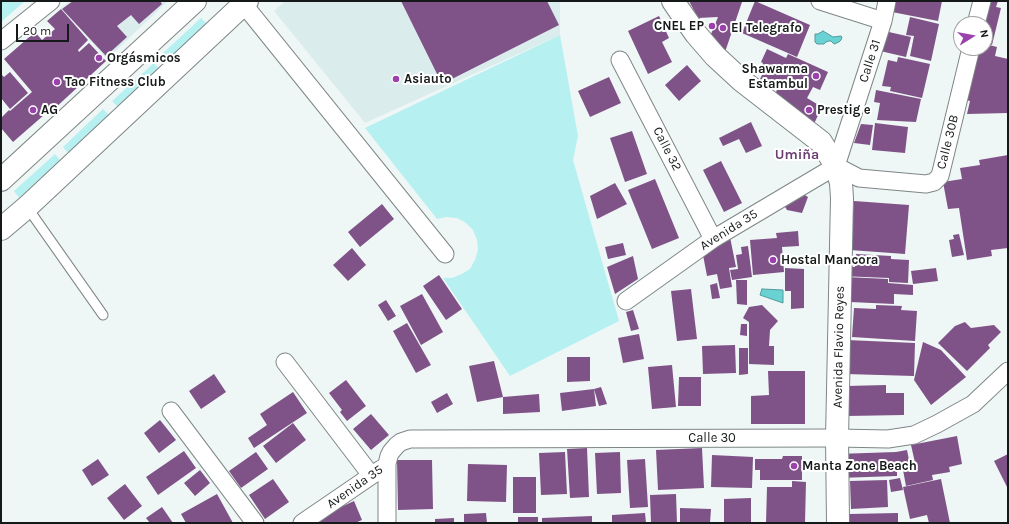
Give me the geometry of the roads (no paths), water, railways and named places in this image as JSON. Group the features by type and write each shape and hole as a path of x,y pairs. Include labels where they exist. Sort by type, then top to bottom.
{"main road":[{"path":"1,180 196,1"},
{"name":"Avenida Flavio Reyes","path":"673,1 696,34 715,56 741,80 821,142 836,166 841,183 842,198 837,438 838,523"},
{"path":"1,229 27,207 244,2"}],"street":[{"path":"1,41 51,1"},
{"path":"820,1 883,21"},
{"name":"Calle 31","path":"836,166 883,21 887,1"},
{"path":"978,16 982,1"},
{"path":"244,2 445,254"},
{"name":"Calle 30B","path":"836,166 859,178 926,184 934,182 940,176 969,56"},
{"name":"Calle 32","path":"620,60 713,239"},
{"name":"Avenida 35","path":"626,301 713,239 836,166"},
{"path":"285,362 371,475"},
{"name":"Calle 30","path":"387,464 391,452 397,445 410,439 888,439 914,435 973,404 1008,371"},
{"path":"171,411 255,523"},
{"path":"387,464 387,523"},
{"name":"Avenida 35","path":"302,523 387,464"}],"lane":[{"path":"27,207 103,315"}],"place":[{"name":"CNEL EP","path":"712,26"},
{"name":"El Telegrafo","path":"723,28"},
{"name":"Orgásmicos","path":"99,58"},
{"name":"Shawarma Estambul","path":"816,76"},
{"name":"Asiauto","path":"396,79"},
{"name":"Tao Fitness Club","path":"57,82"},
{"name":"AG","path":"33,110"},
{"name":"Prestig e","path":"809,110"},
{"name":"Hostal Mancora","path":"773,260"},
{"name":"Manta Zone Beach","path":"794,466"}],"district":[{"name":"Umiña","path":"797,155"}]}
